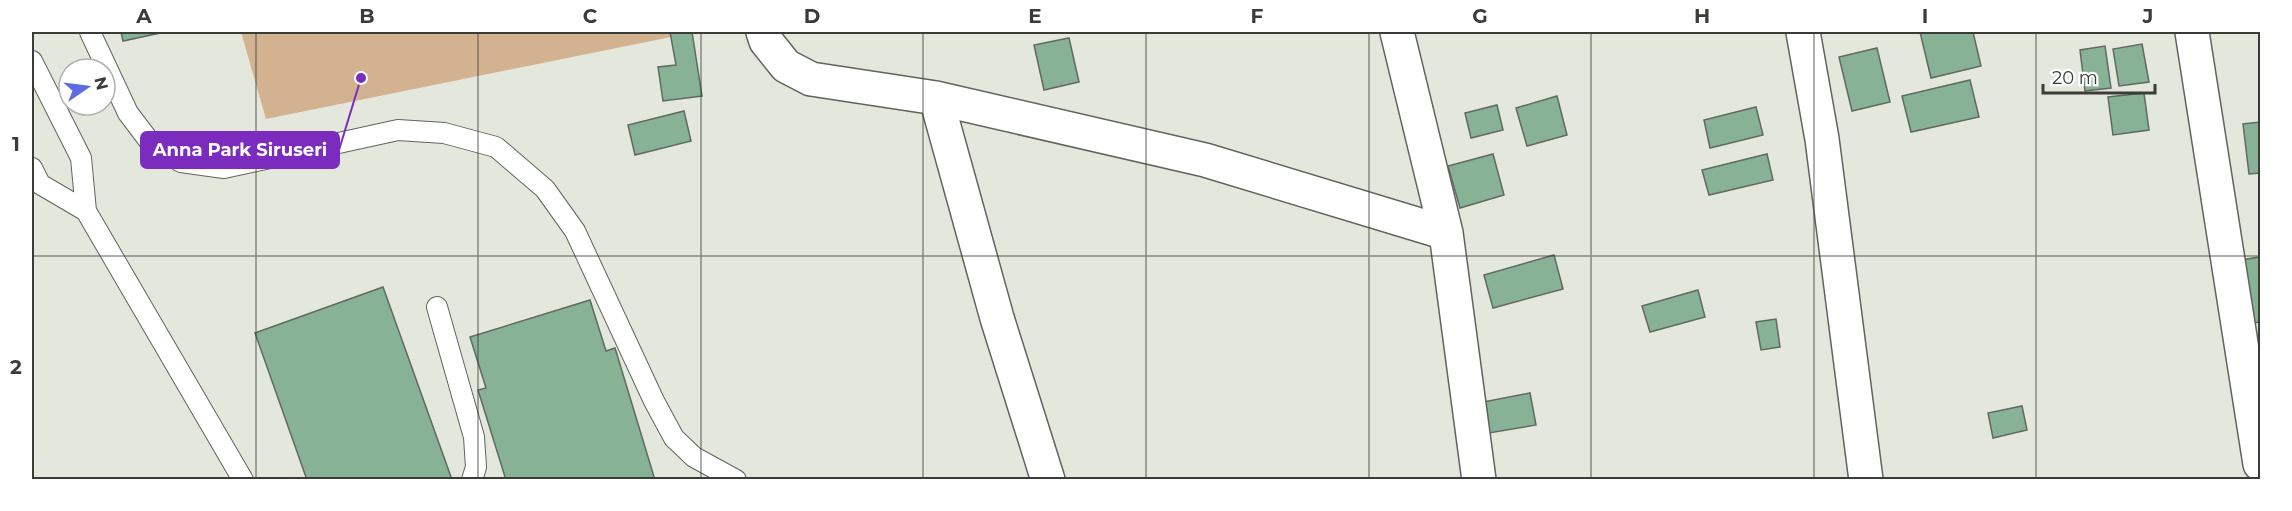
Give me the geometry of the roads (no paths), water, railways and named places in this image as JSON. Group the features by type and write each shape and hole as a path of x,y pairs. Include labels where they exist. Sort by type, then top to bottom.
{"street":[{"path":"763,32 766,41 786,66 811,79 936,98 1205,160 1446,233"},
{"path":"1397,32 1446,233 1479,480"},
{"path":"1803,32 1822,139 1866,480"},
{"path":"2192,32 2260,464"},
{"path":"936,98 997,318 1048,480"}],"lane":[{"path":"90,32 128,113 150,142 181,162 224,168 398,130 444,133 496,147 544,189 575,231 654,401 674,438 694,457 736,480"},
{"path":"32,61 81,158 86,211 243,480"},
{"path":"32,168 40,184 86,211"},
{"path":"437,307 474,437 476,467 472,480"}],"place":[{"name":"Anna Park Siruseri","path":"361,78"}]}
